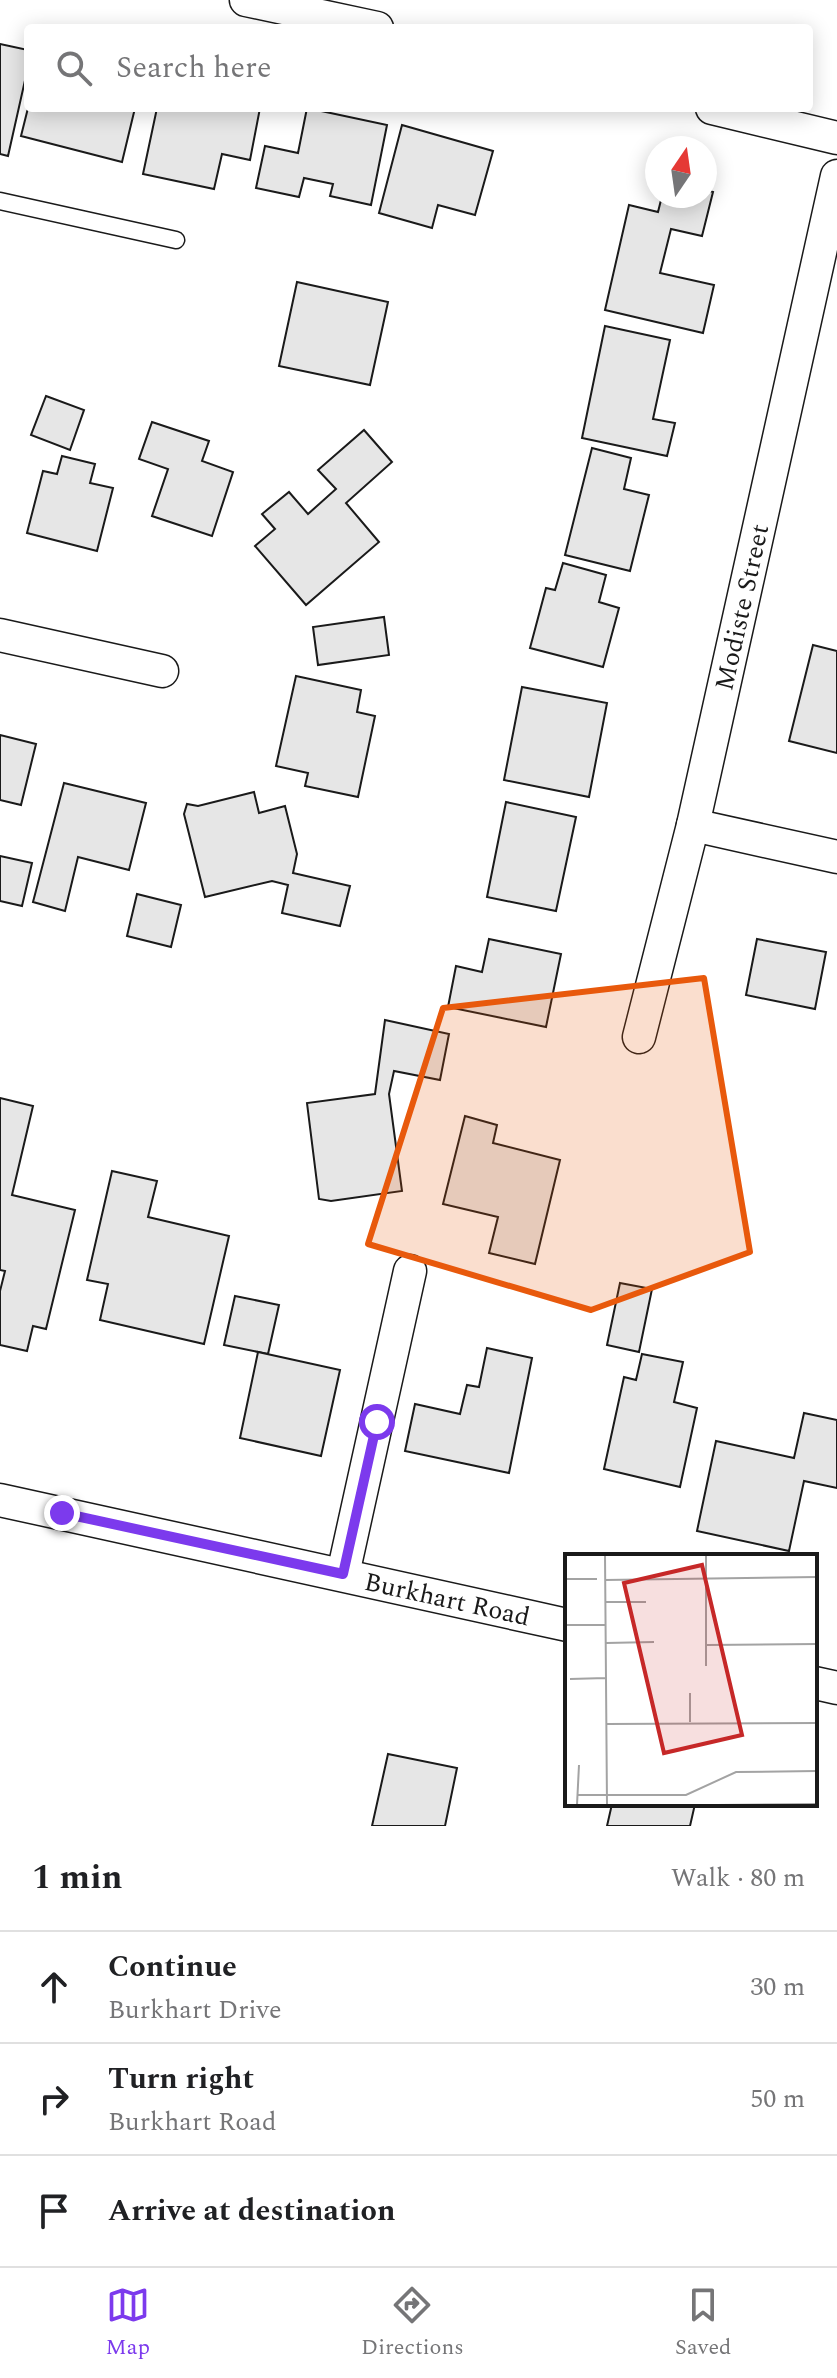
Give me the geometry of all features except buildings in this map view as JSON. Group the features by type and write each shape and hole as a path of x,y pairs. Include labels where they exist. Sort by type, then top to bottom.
{"street":[{"path":"246,0 345,10 370,24"},
{"path":"729,112 837,138"},
{"name":"Modiste Street","path":"639,1037 693,825 837,176"},
{"path":"0,635 162,671"},
{"path":"693,825 837,857"},
{"path":"343,1574 410,1271"},
{"name":"Burkhart Road","path":"0,1500 565,1625"},
{"path":"817,1683 837,1688"}],"lane":[{"path":"0,201 176,240"}],"highlighted area":[{"path":"704,978 750,1252 591,1310 368,1244 443,1008"}],"route":[{"path":"62,1513 343,1574 377,1422"}]}
